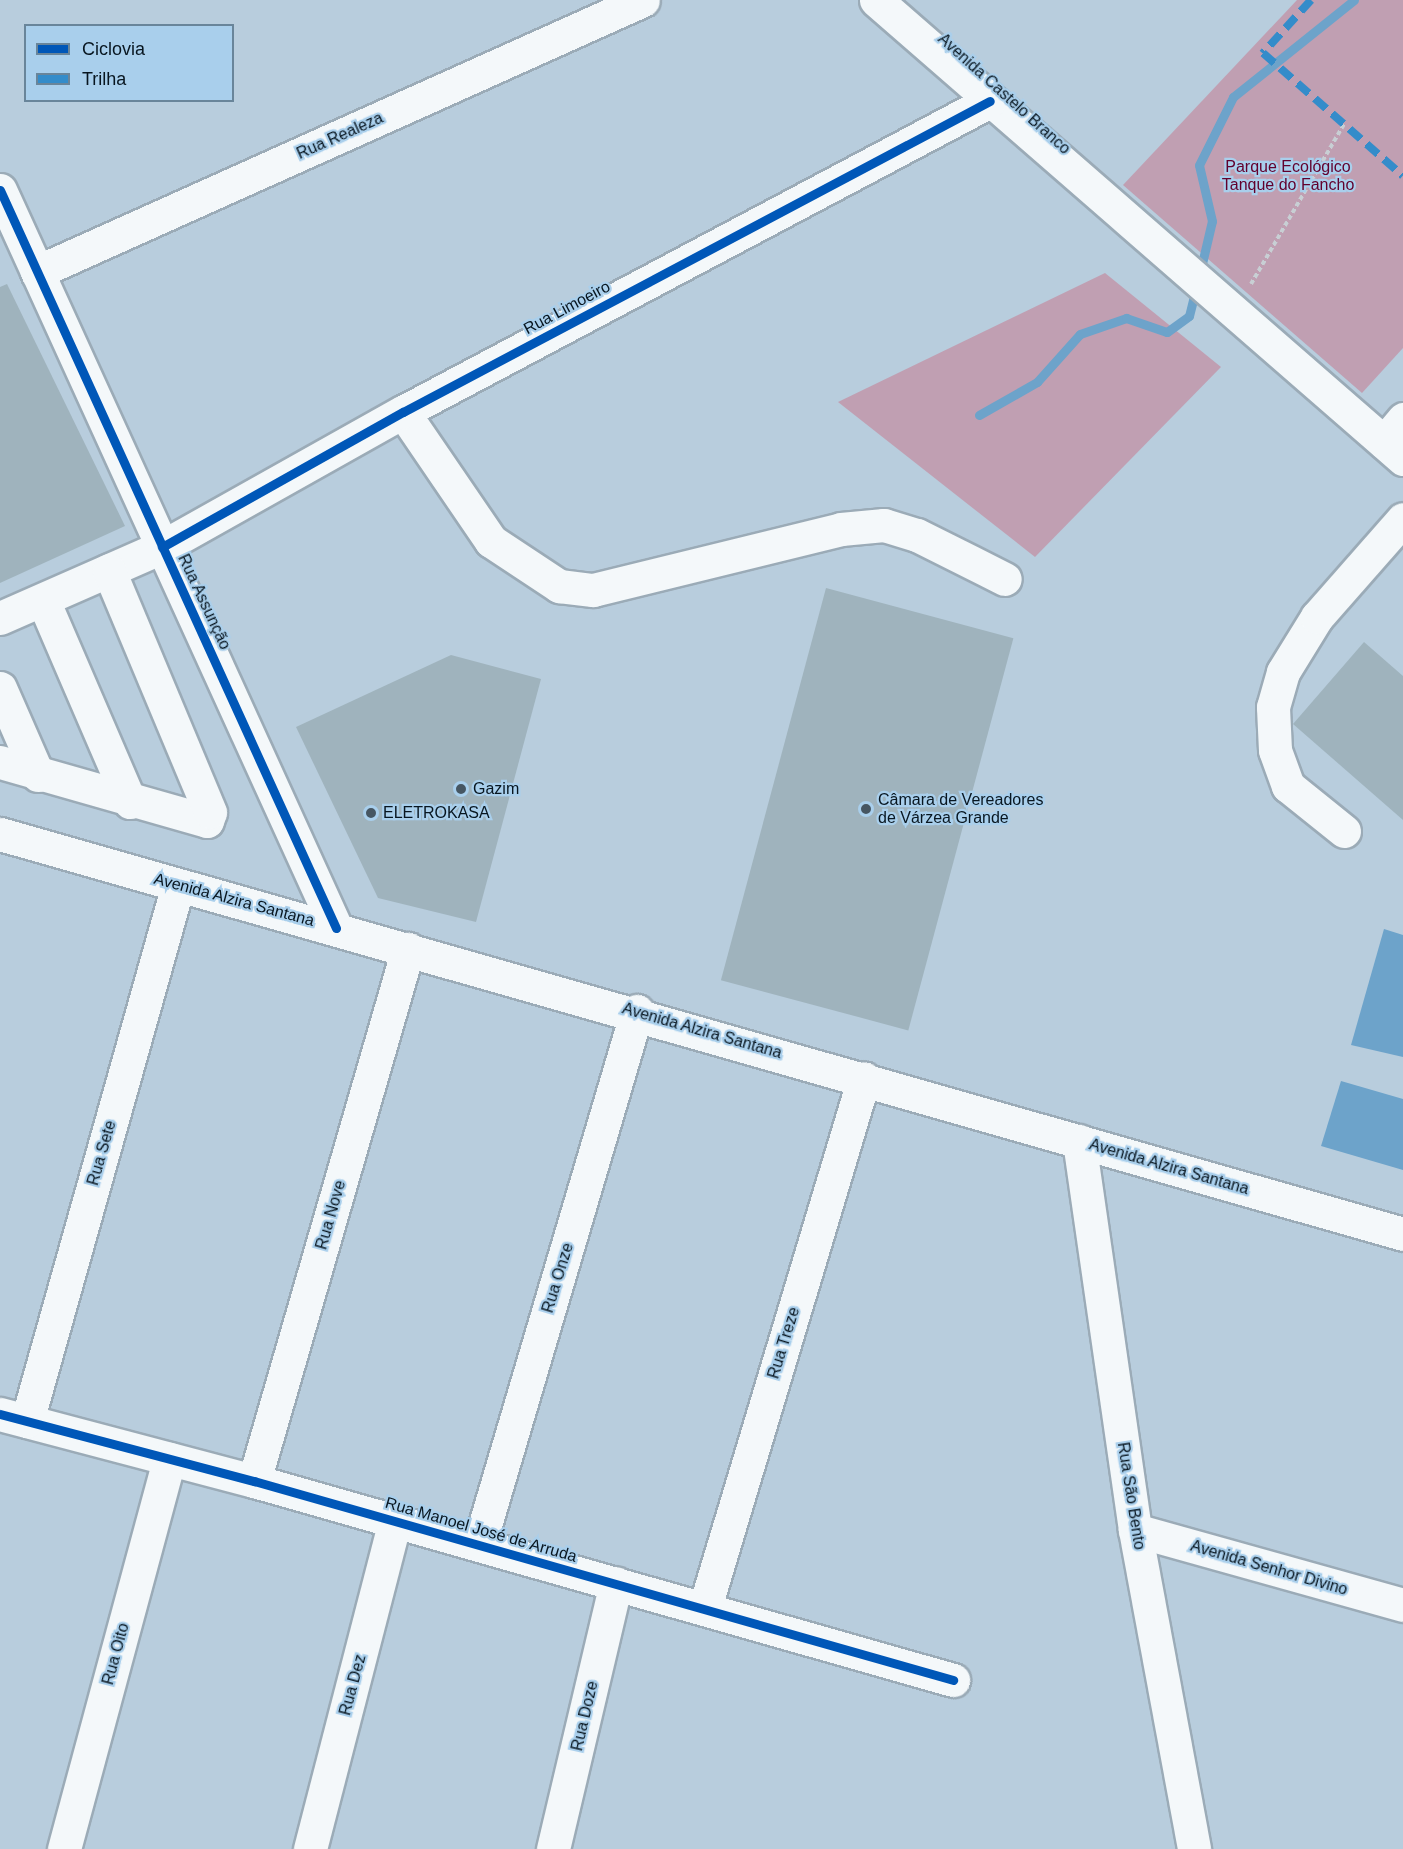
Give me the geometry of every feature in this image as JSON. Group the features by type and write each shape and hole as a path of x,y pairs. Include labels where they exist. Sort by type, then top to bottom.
{"street":[{"name":"Rua Realeza","path":"37,272 643,0"},
{"name":"Avenida Castelo Branco","path":"876,0 1225,304 1399,432"},
{"name":"Rua Limoeiro","path":"0,618 162,547 403,412 990,101"},
{"name":"Rua Assunção","path":"0,190 336,928"},
{"path":"403,412 491,542 559,586 593,591 841,529 884,525 917,535 1005,579"},
{"path":"1344,831 1288,786 1275,750 1273,707 1283,672 1317,617 1403,519"},
{"path":"0,762 200,823 210,812 109,570"},
{"path":"43,600 130,802"},
{"path":"0,688 38,775"},
{"name":"Avenida Alzira Santana","path":"0,834 637,1011 1403,1234"},
{"name":"Rua Sete","path":"13,1417 178,885"},
{"name":"Rua Nove","path":"254,1480 408,949"},
{"name":"Rua Onze","path":"479,1545 637,1011"},
{"name":"Rua Treze","path":"705,1607 864,1078"},
{"name":"Rua São Bento","path":"1079,1141 1135,1530 1194,1849"},
{"name":"Rua Manoel José de Arruda","path":"13,1417 169,1460 254,1480 705,1607 952,1680"},
{"name":"Rua Oito","path":"64,1849 169,1460"},
{"name":"Rua Dez","path":"310,1849 395,1521"},
{"name":"Avenida Senhor Divino","path":"1135,1530 1403,1605"},
{"name":"Rua Doze","path":"553,1849 616,1583"}],"path":[{"path":"1225,304 1344,124"}],"green space":[{"name":"Parque Ecológico Tanque do Fancho","path":"1297,0 1403,0 1403,348 1362,393 1123,185"},
{"path":"1105,273 1221,367 1035,557 838,402"}],"water":[{"path":"1384,929 1403,935 1403,1057 1351,1045"},
{"path":"1341,1081 1403,1099 1403,1170 1321,1146"}],"building":[{"path":"7,284 125,526 0,583 0,287"},
{"name":"Câmara de Vereadores de Várzea Grande","path":"826,588 1013,638 908,1030 721,980"},
{"path":"1364,642 1403,676 1403,820 1293,724"},
{"name":"Gazim","path":"451,655 541,679 476,922 378,898 296,727"}],"waterway":[{"path":"1200,272 1212,221 1199,165 1233,97 1354,0"},
{"path":"979,415 1037,382 1080,334 1126,318 1167,332 1189,316 1196,288"}],"marked path":[{"path":"1311,0 1263,53 1403,176"}],"cycle path":[{"path":"162,547 403,412 990,101"},
{"path":"0,190 336,928"},
{"path":"0,1414 254,1481 953,1680"}],"place":[{"name":"Gazim","path":"461,789"},
{"name":"Câmara de Vereadores de Várzea Grande","path":"866,809"},
{"name":"ELETROKASA","path":"371,813"}]}
